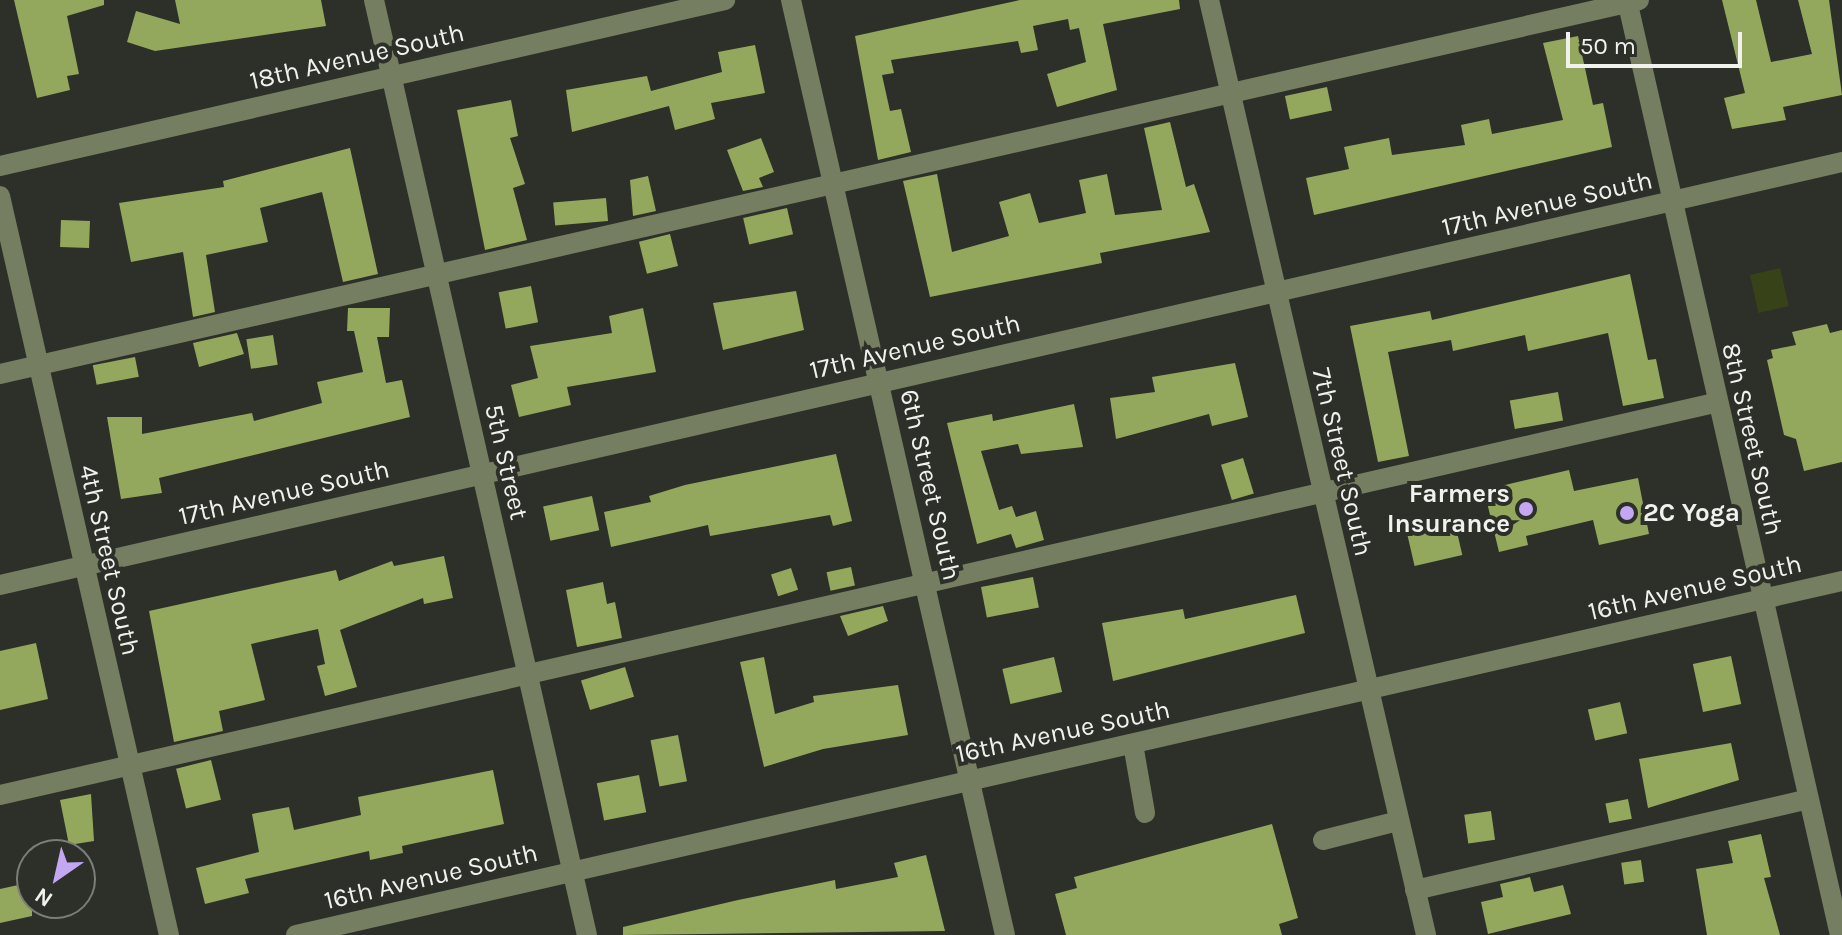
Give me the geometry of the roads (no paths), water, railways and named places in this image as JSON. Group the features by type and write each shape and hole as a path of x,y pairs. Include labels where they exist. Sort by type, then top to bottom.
{"street":[{"name":"5th Street","path":"374,0 587,935"},
{"name":"18th Avenue South","path":"0,166 725,0"},
{"name":"6th Street South","path":"791,0 1005,935"},
{"name":"7th Street South","path":"1209,0 1426,935"},
{"path":"0,374 1631,1"},
{"name":"8th Street South","path":"1631,1 1672,202 1840,935"},
{"name":"17th Avenue South","path":"0,585 1842,162"},
{"name":"4th Street South","path":"0,196 169,935"},
{"path":"0,795 1718,402"},
{"name":"16th Avenue South","path":"296,935 1842,581"},
{"path":"1133,744 1145,813"},
{"path":"1415,890 1808,799"},
{"path":"1323,840 1398,821"}],"place":[{"name":"Farmers Insurance","path":"1526,509"},
{"name":"2C Yoga","path":"1627,513"}]}
